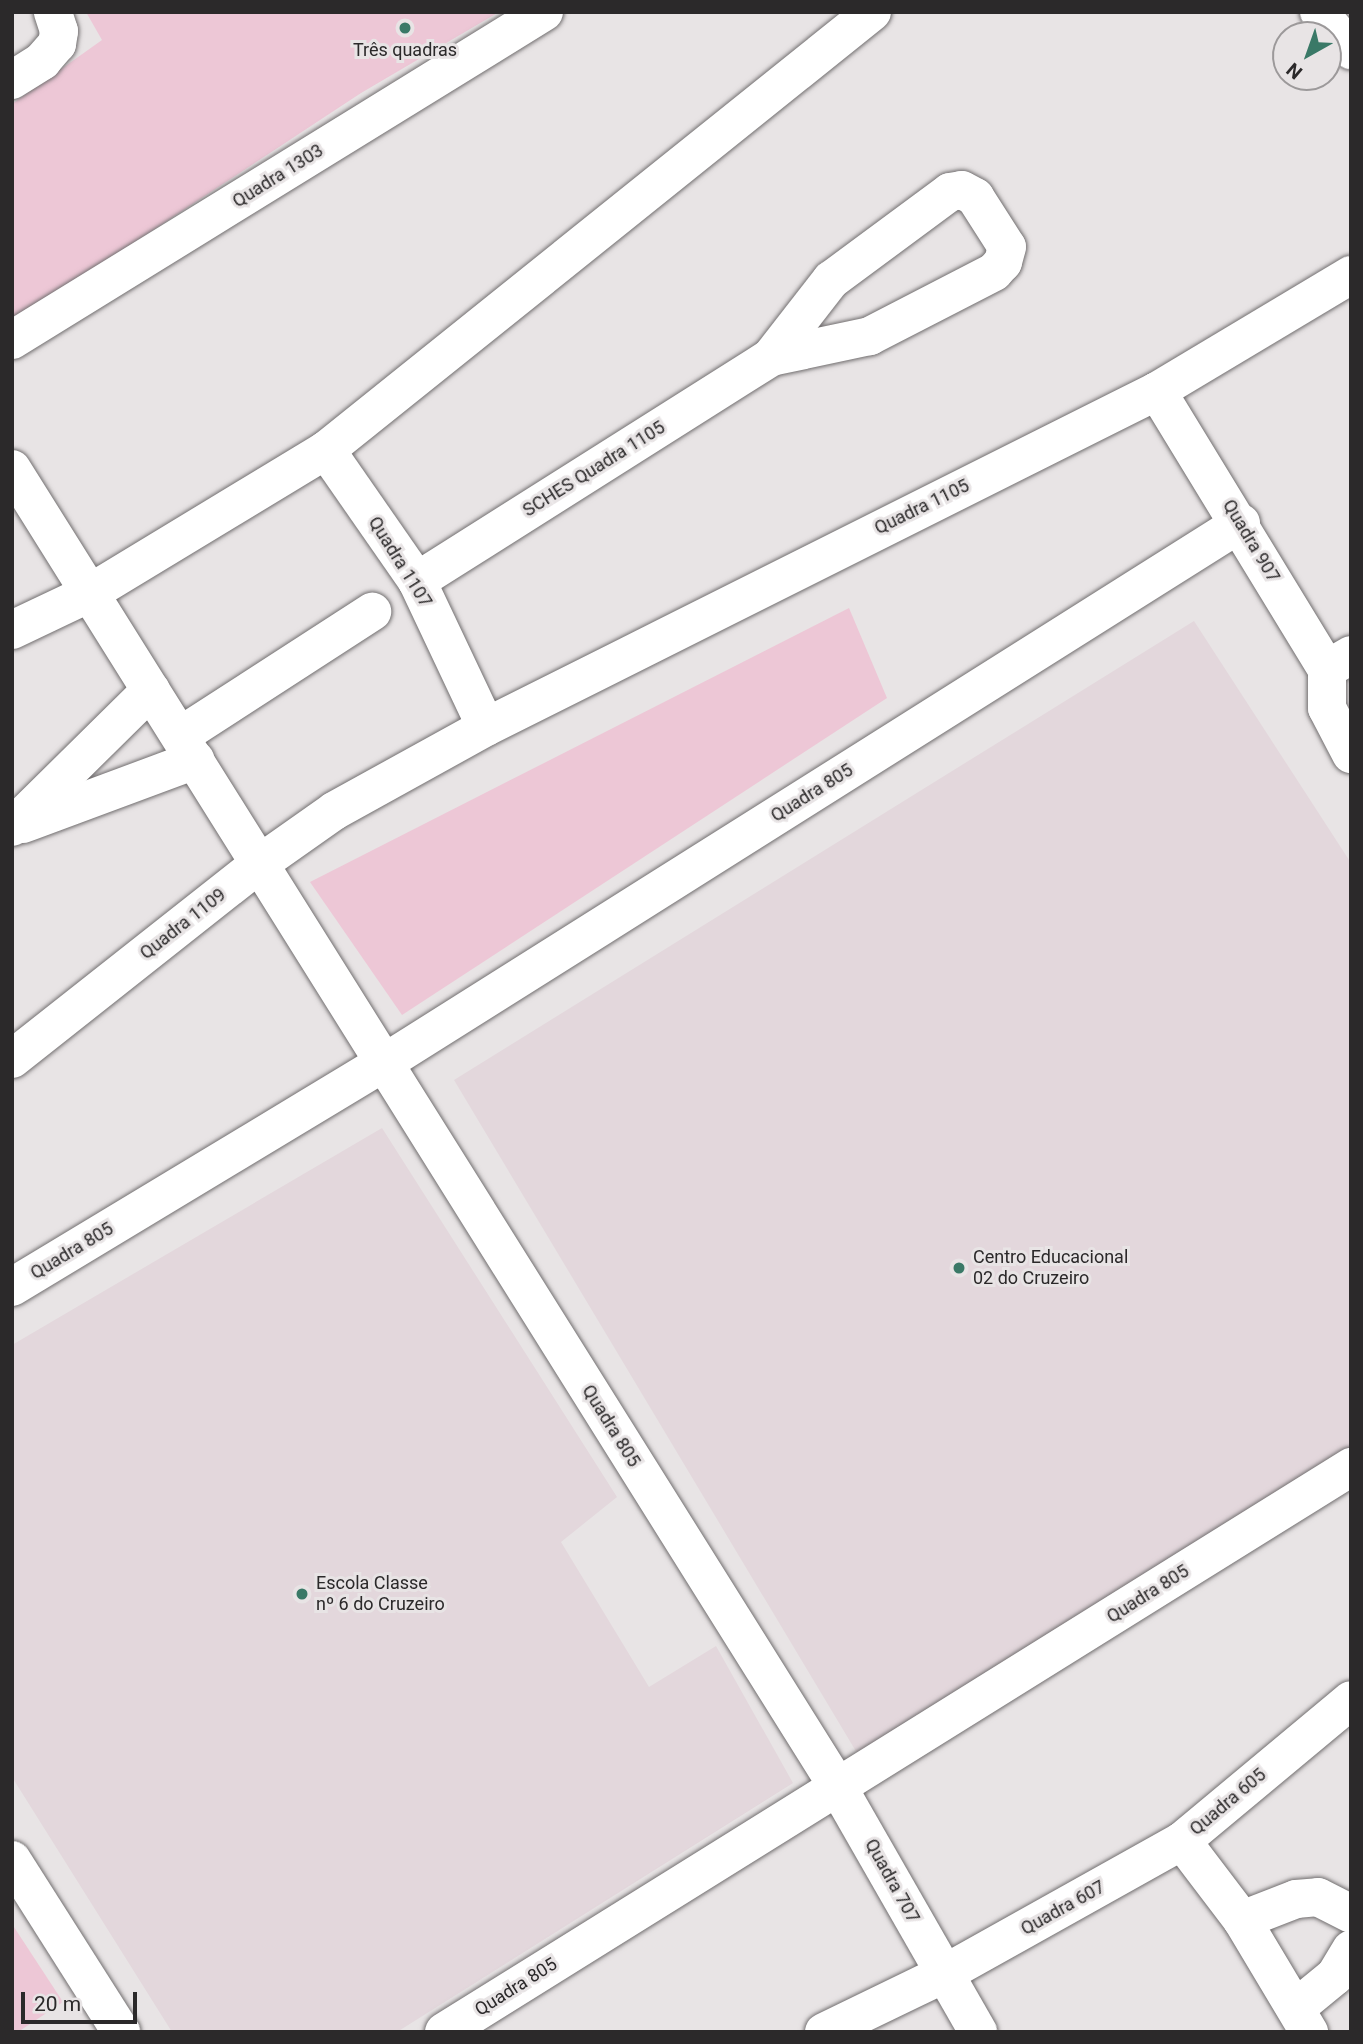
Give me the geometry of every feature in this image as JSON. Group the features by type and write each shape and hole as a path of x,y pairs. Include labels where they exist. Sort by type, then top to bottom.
{"street":[{"path":"12,80 42,61 57,44 59,32 52,12"},
{"name":"Quadra 1303","path":"12,340 544,12"},
{"path":"12,630 90,593 327,450 872,12"},
{"path":"1319,12 1351,50"},
{"name":"SCHES Quadra 1105","path":"417,582 771,357 831,280 950,192 962,190 975,197 1007,247 1003,262 993,272 870,336 771,357"},
{"name":"Quadra 1105","path":"486,727 1157,391 1351,275"},
{"name":"Quadra 907","path":"1157,391 1241,523 1339,662"},
{"name":"Quadra 1107","path":"327,450 417,582 486,727"},
{"path":"12,469 259,864 334,811 486,727"},
{"name":"Quadra 805","path":"12,1287 384,1063 1241,523"},
{"path":"12,828 187,748 372,612"},
{"path":"1339,662 1327,708 1351,754"},
{"path":"12,828 151,690"},
{"name":"Quadra 805","path":"259,864 839,1788"},
{"name":"Quadra 1109","path":"12,1059 259,864"},
{"name":"Quadra 805","path":"444,2032 1351,1467"},
{"name":"Quadra 605","path":"1351,1700 1182,1841 1241,1920 1302,2020 1335,1976 1351,1949"},
{"name":"Quadra 707","path":"839,1788 978,2032"},
{"name":"Quadra 607","path":"824,2032 944,1974 1182,1841"},
{"path":"12,1860 111,2028"},
{"path":"1241,1920 1296,1899 1318,1897 1351,1914"}],"shaded area":[{"path":"86,12 499,12 361,93 12,323 12,104 102,40"},
{"path":"849,608 887,698 402,1015 310,882"},
{"name":"Centro Educacional 02 do Cruzeiro","path":"1194,621 1351,863 1351,1457 863,1763 454,1080"},
{"name":"Escola Classe nº 6 do Cruzeiro","path":"382,1128 617,1497 561,1542 649,1687 716,1646 793,1783 397,2032 172,2032 12,1777 12,1345"},
{"path":"12,1924 63,2002 18,2032 12,2032"}],"place":[{"name":"Três quadras","path":"405,28"},
{"name":"Centro Educacional 02 do Cruzeiro","path":"959,1268"},
{"name":"Escola Classe nº 6 do Cruzeiro","path":"302,1594"}]}
